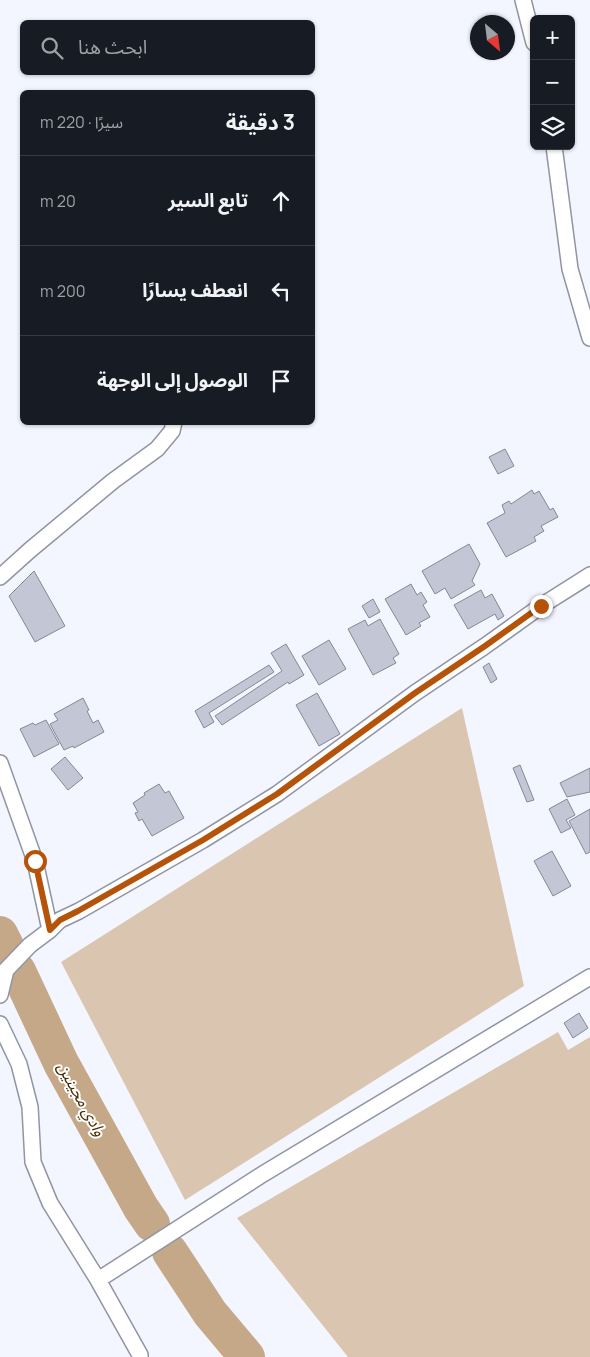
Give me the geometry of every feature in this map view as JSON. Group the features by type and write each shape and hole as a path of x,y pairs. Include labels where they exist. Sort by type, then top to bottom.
{"street":[{"path":"523,0 530,27"},
{"path":"555,150 570,269 590,338"},
{"path":"0,577 113,481 157,448 172,431 173,425"},
{"path":"0,995 6,970 30,945 60,920 203,840 277,794 415,693 541,606 590,575"},
{"path":"0,763 35,861 50,930"},
{"path":"98,1280 263,1174 590,977"},
{"path":"0,1024 19,1064 30,1107 33,1162 50,1203 98,1280 140,1357"}],"shaded area":[{"path":"462,708 524,986 185,1200 61,962"},
{"path":"558,1032 568,1050 590,1037 590,1357 348,1357 237,1218"}],"building":[{"path":"505,449 514,466 498,474 489,457"},
{"path":"532,490 534,494 539,491 550,510 553,508 558,517 541,526 544,531 534,537 536,541 506,557 487,523 505,513 502,505 509,501 511,504"},
{"path":"469,544 480,564 472,581 475,585 451,599 445,588 435,594 422,571"},
{"path":"34,571 65,626 35,642 9,596"},
{"path":"411,584 417,595 421,592 427,602 423,605 430,617 419,623 421,626 406,635 385,599"},
{"path":"481,590 485,598 492,594 504,616 498,620 495,614 468,629 454,605"},
{"path":"373,599 380,612 369,618 362,606"},
{"path":"380,619 399,654 393,658 396,663 373,675 348,629 365,620 368,626"},
{"path":"329,640 346,669 319,685 302,656"},
{"path":"286,644 304,675 289,684 288,682 222,725 215,716 282,671 271,653"},
{"path":"489,663 497,679 491,683 483,667"},
{"path":"269,665 274,672 209,713 214,722 204,728 195,711"},
{"path":"317,693 340,734 319,746 296,705"},
{"path":"83,698 93,723 98,720 104,732 74,748 73,746 64,750 50,724 58,720 54,714"},
{"path":"46,720 59,744 34,757 20,729"},
{"path":"65,757 83,778 68,790 51,769"},
{"path":"520,765 534,800 527,802 513,768"},
{"path":"590,768 590,792 567,797 560,783"},
{"path":"159,784 165,793 169,791 184,818 152,836 142,819 139,821 135,813 138,812 133,803 145,795 144,793"},
{"path":"567,799 575,815 566,820 571,828 561,833 549,809"},
{"path":"590,809 590,852 586,854 569,821"},
{"path":"552,851 571,886 553,896 534,861"},
{"path":"579,1013 588,1028 573,1038 564,1023"}],"waterway":[{"name":"وادي مجينين","path":"0,934 6,946"},
{"name":"وادي مجينين","path":"18,971 61,1063 141,1208 152,1224"},
{"name":"وادي مجينين","path":"170,1252 210,1313 247,1357"}],"route":[{"path":"35,861 50,930 60,920 203,840 277,794 415,693 541,606"}]}
